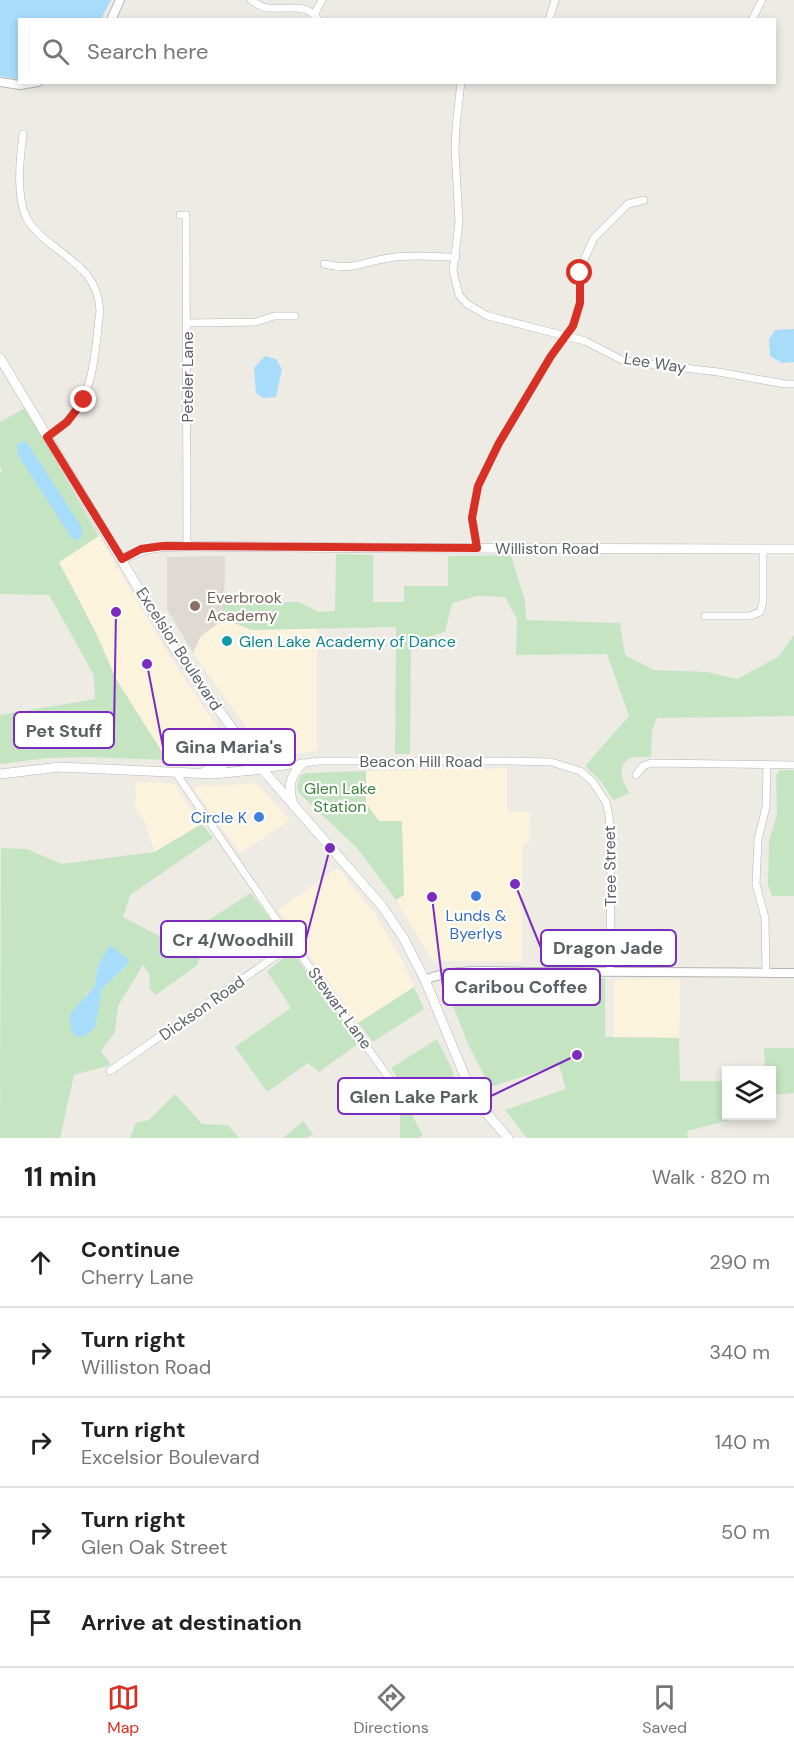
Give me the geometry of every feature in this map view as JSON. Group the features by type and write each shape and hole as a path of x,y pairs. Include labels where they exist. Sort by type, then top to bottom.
{"main road":[{"name":"Excelsior Boulevard","path":"0,358 171,643 262,770 382,906 403,937 425,980 466,1079 489,1116 508,1138"},
{"name":"Williston Road","path":"122,559 141,549 163,546 393,549 794,549"},
{"path":"193,774 222,766 228,761 234,750 232,728"},
{"path":"294,807 289,782 295,770 302,764"},
{"path":"0,774 60,767 193,774 262,770"}],"street":[{"path":"112,18 120,0"},
{"path":"251,0 267,8 305,9 316,16 322,0"},
{"path":"550,18 555,0"},
{"path":"753,18 762,0"},
{"path":"0,82 20,86 29,84"},
{"name":"Lee Way","path":"461,84 455,150 459,223 453,271 459,295 467,304 488,316 585,341 624,361 794,384"},
{"path":"23,134 21,193 26,217 42,236 90,276 96,287 100,311 88,388 76,412 62,427 47,437"},
{"path":"477,548 472,518 474,502 484,471 551,356 573,326 581,293 580,273 594,238 628,204 644,201"},
{"name":"Peteler Lane","path":"180,215 186,215 187,546"},
{"path":"324,264 351,267 405,256 456,256"},
{"path":"187,323 256,322 274,316 295,316"},
{"path":"705,616 750,616 759,612 763,602 763,549"},
{"name":"Beacon Hill Road","path":"262,770 319,761 552,762 580,771"},
{"path":"636,775 643,766 651,764 794,765"},
{"path":"766,972 765,918 756,884 758,839 766,807 767,765"},
{"name":"Tree Street","path":"580,771 591,781 606,802 609,815 610,971"},
{"name":"Stewart Lane","path":"176,773 293,944 407,1100 412,1102 421,1099 466,1079"},
{"name":"Dickson Road","path":"110,1071 293,944"},
{"path":"425,980 436,975 463,972 794,973"}],"shaded area":[{"path":"99,536 169,655 228,743 228,751 221,760 167,760 116,679 96,633 59,562"},
{"name":"Everbrook Academy","path":"225,556 224,619 201,636 193,653 167,609 167,557"},
{"path":"224,619 252,630 317,628 317,751 276,756 267,753 261,748 193,653 201,636"},
{"path":"507,768 507,812 530,812 529,842 522,846 522,962 433,961 396,900 404,895 379,821 366,803 366,771"},
{"path":"136,782 173,783 202,824 155,852 145,823 135,806"},
{"path":"254,783 290,820 240,853 195,788 200,785"},
{"path":"338,868 375,914 402,960 414,987 358,1023 278,910"},
{"path":"618,979 680,979 679,1038 614,1037 614,982"}],"green space":[{"path":"25,408 99,536 59,562 96,633 116,679 167,760 86,757 48,758 0,764 0,715 95,699 94,675 49,595 0,594 0,473 2,471 0,422"},
{"path":"336,554 373,555 373,602 404,602 404,586 448,586 448,556 511,555 525,601 526,620 620,623 625,655 654,670 707,672 737,679 778,657 794,635 794,716 657,718 652,731 651,757 633,757 626,761 622,774 630,793 613,800 602,783 585,766 629,716 607,654 516,655 517,619 505,597 477,596 452,603 445,632 411,642 410,754 395,754 396,627 252,630 224,619 224,602 300,602 318,612 335,611"},
{"path":"780,770 794,770 794,896 772,896 768,885 769,841 777,814 776,775"},
{"name":"Glen Lake Station","path":"366,771 366,803 379,821 402,821 404,895 396,900 357,848 299,793 297,787 300,776 305,773"},
{"path":"202,824 213,838 130,895 123,917 167,940 196,928 251,893 285,939 285,943 273,950 253,924 231,929 204,947 197,965 156,995 149,988 150,975 143,965 118,1006 115,1032 101,1051 111,1065 74,1075 60,1138 0,1138 1,848 27,849 62,864 154,852","holes":["111,945 128,964 102,989 98,1001 85,995 94,987 99,963"]},
{"path":"290,953 295,956 359,1043 319,1072 308,1063 267,1092 235,1047 291,1008 267,971"},
{"path":"605,978 605,1037 679,1038 680,1081 722,1081 722,1120 730,1120 687,1131 688,1138 527,1138 505,1110 566,1089 559,1065 490,1087 469,1046 442,979"},
{"path":"414,987 424,1009 373,1042 358,1023"},
{"path":"437,1039 453,1071 453,1078 413,1096 408,1094 391,1068"},
{"path":"764,1048 794,1048 794,1093 776,1095 776,1066 765,1066"},
{"path":"175,1094 202,1124 228,1125 239,1138 130,1138 136,1123 149,1120"},
{"path":"400,1104 408,1108 423,1135 420,1138 400,1138"},
{"path":"303,1121 313,1134 307,1138 283,1138"}],"water":[{"path":"0,0 111,0 102,18 18,18 18,79 0,76"},
{"path":"794,329 794,362 782,363 770,356 769,339 775,330"},
{"path":"265,356 276,359 282,369 276,397 263,398 256,393 254,368"},
{"path":"24,441 81,526 82,537 77,540 72,539 18,455 17,444"},
{"path":"110,945 129,960 128,964 102,989 95,1028 83,1037 75,1036 71,1030 70,1014 94,987 99,963"}],"place":[{"name":"Everbrook Academy","path":"195,606"},
{"name":"Pet Stuff","path":"116,612"},
{"name":"Glen Lake Academy of Dance","path":"227,641"},
{"name":"Gina Maria's","path":"147,664"},
{"name":"Circle K","path":"259,817"},
{"name":"Cr 4/Woodhill","path":"330,848"},
{"name":"Dragon Jade","path":"515,884"},
{"name":"Lunds & Byerlys","path":"476,896"},
{"name":"Caribou Coffee","path":"432,897"},
{"name":"Glen Lake Park","path":"577,1055"}],"route":[{"path":"84,400 67,422 47,437 122,559 141,549 163,546 477,548 472,518 478,486 499,443 556,348 573,326 580,303 580,273"}]}
